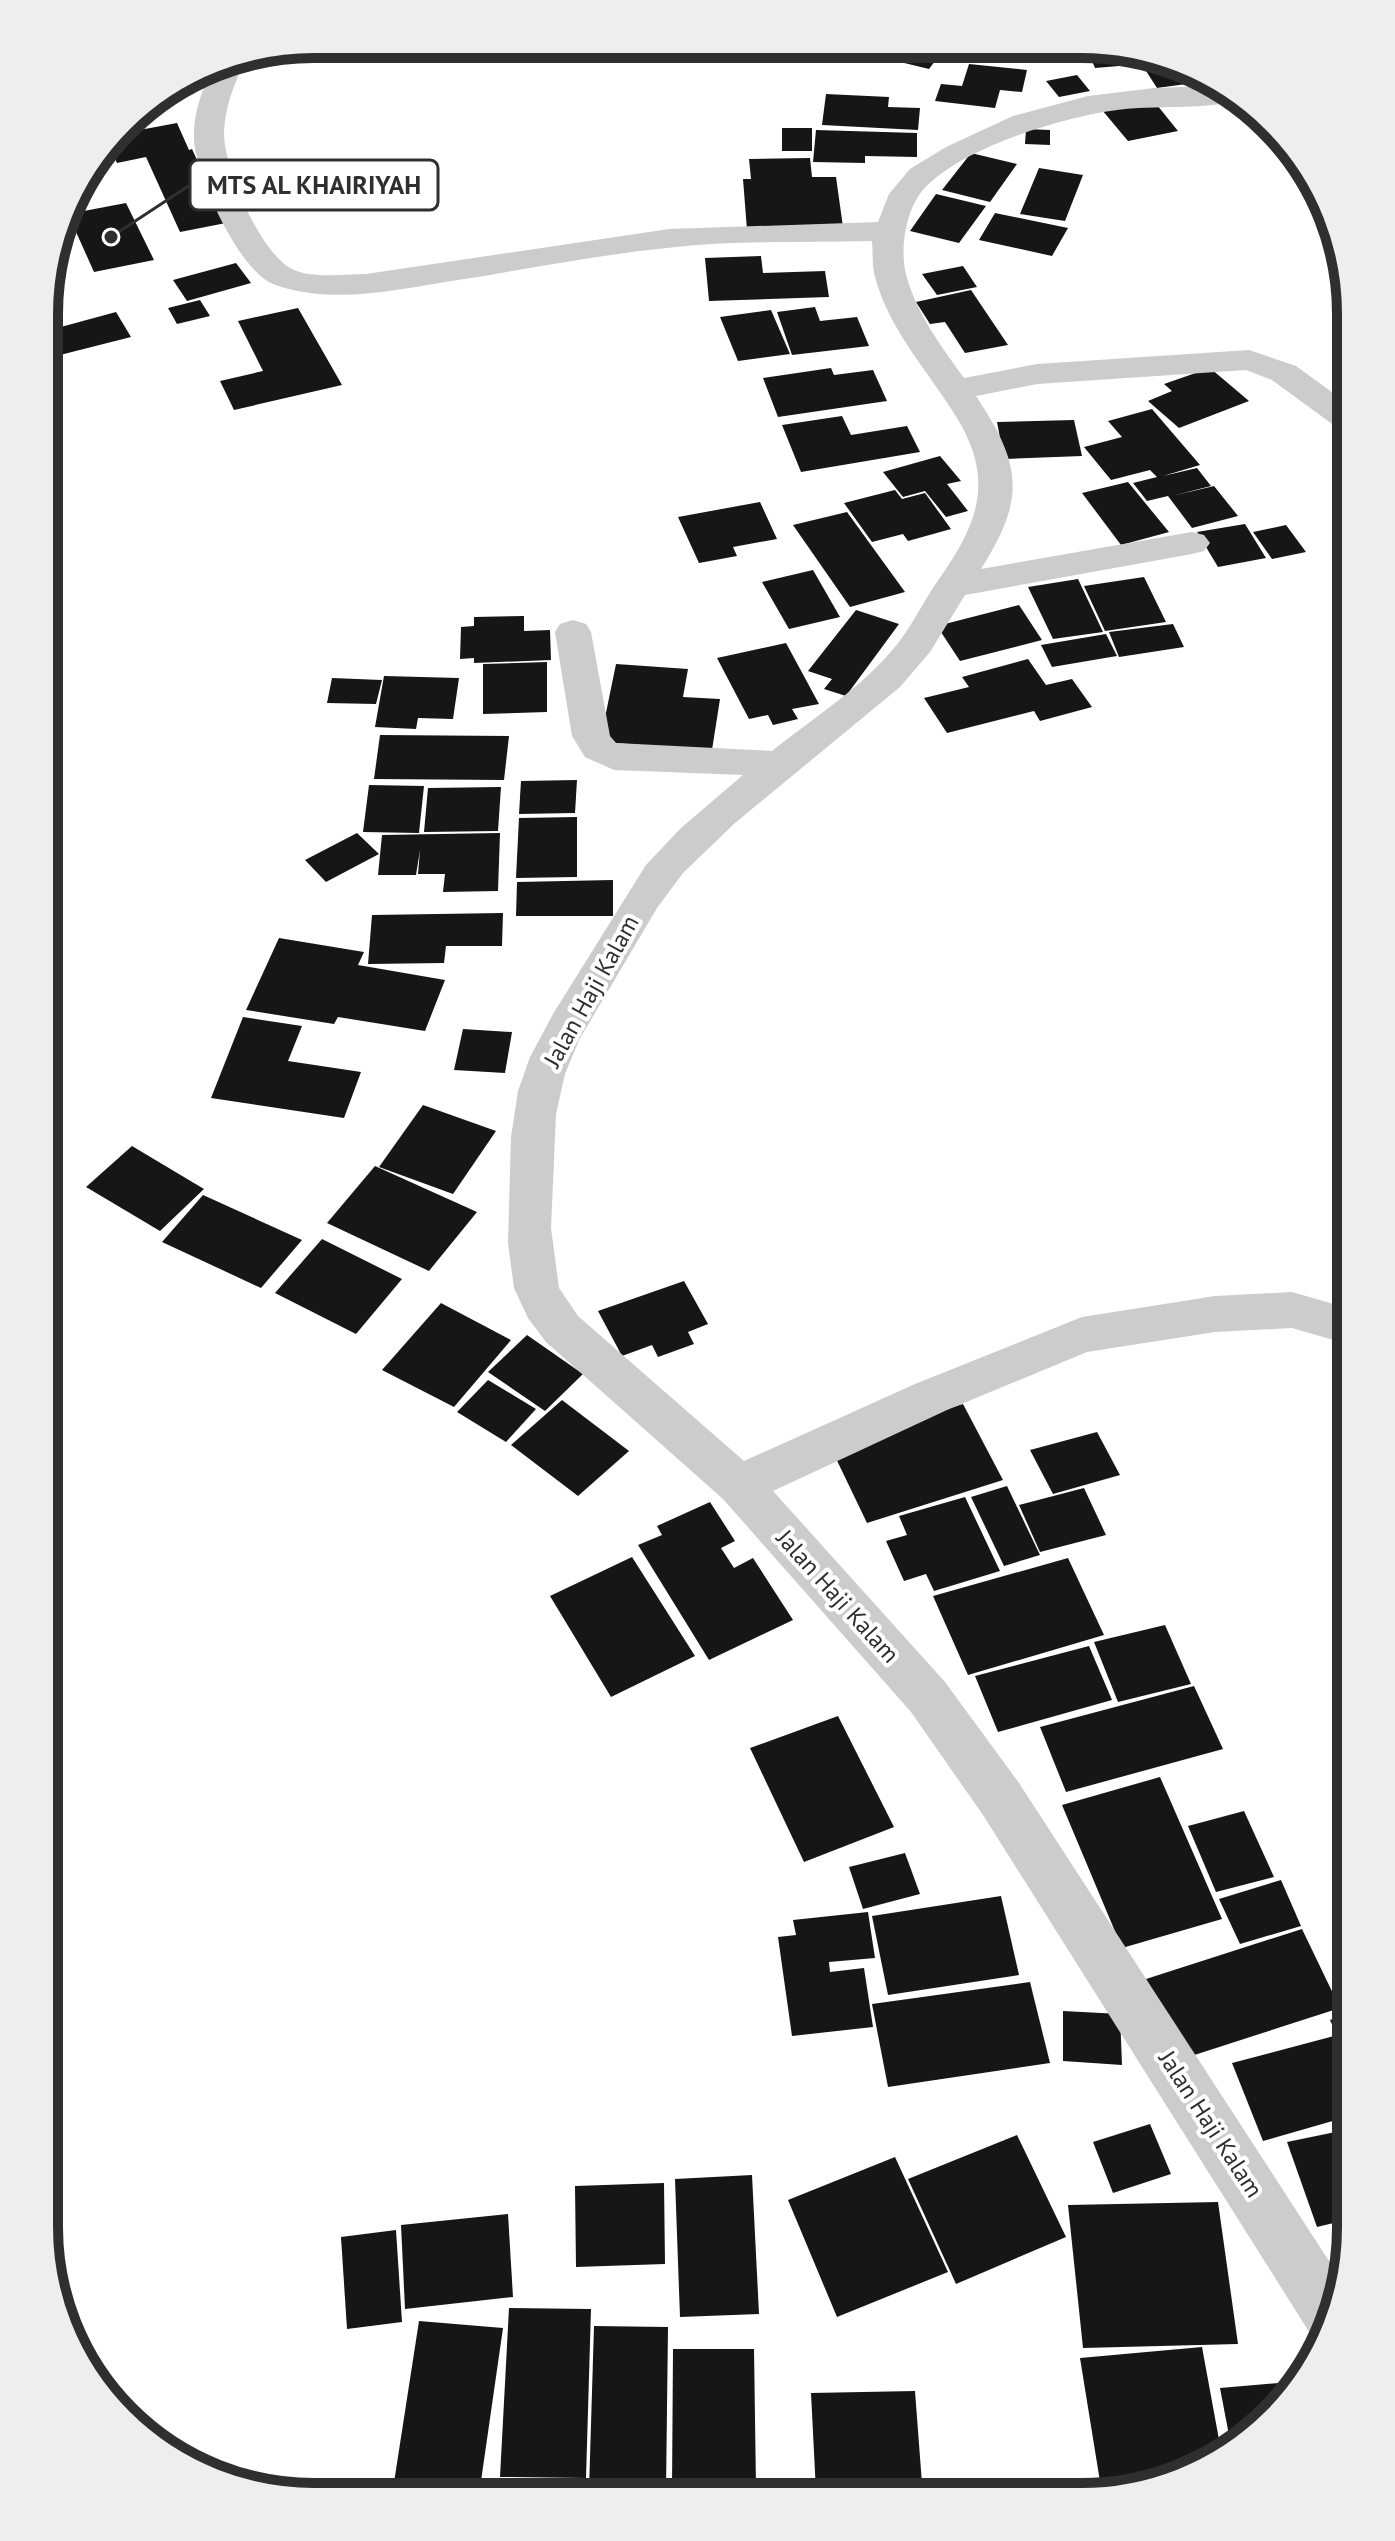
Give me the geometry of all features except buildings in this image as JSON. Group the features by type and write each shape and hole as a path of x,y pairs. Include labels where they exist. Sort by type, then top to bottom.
{"street":[{"path":"223,75 214,91 209,146 241,232 255,252 278,275 321,282 366,284 669,238 889,231"},
{"name":"Jalan Haji Kalam","path":"1213,95 1132,98 1052,113 1000,129 927,169 904,194 889,231 889,269 899,302 913,332 955,390 992,456 997,492 991,521 915,647 852,711 781,764 669,863 644,896 554,1048 539,1088 531,1137 530,1247 542,1302 562,1329 739,1485 928,1697 1001,1799 1324,2305"},
{"path":"955,390 1037,374 1249,360 1284,373 1337,412"},
{"path":"952,586 1192,543"},
{"path":"573,632 590,738 599,751 614,757 781,764"},
{"path":"739,1485 931,1397 1082,1335 1215,1314 1292,1310 1336,1323"}],"place":[{"name":"MTS AL KHAIRIYAH","path":"111,237"}]}
